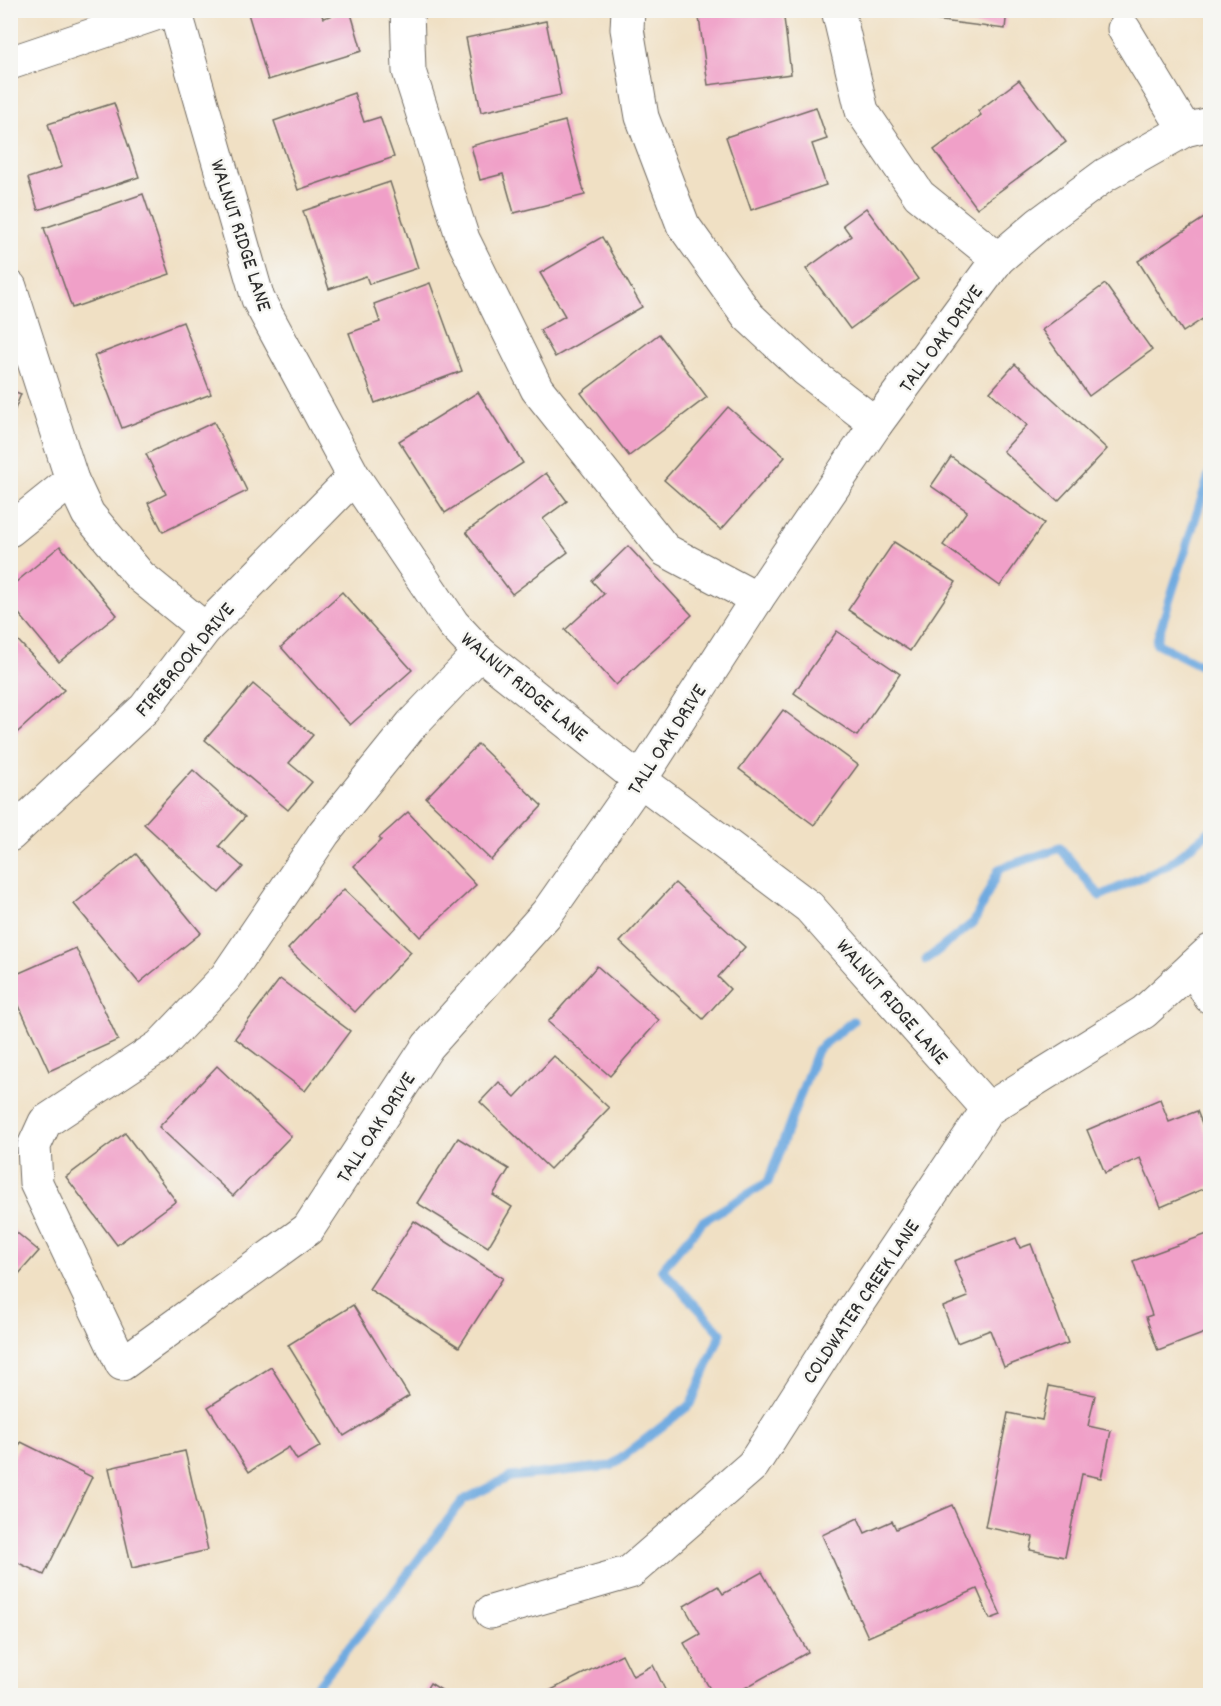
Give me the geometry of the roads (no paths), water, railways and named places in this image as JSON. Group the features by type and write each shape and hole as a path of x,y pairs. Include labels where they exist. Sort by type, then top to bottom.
{"street":[{"path":"10,63 166,10"},
{"name":"WALNUT RIDGE LANE","path":"176,10 258,299 354,477 453,624 480,653 640,780 809,907 988,1109"},
{"path":"407,10 409,71 463,239 537,389 665,550 757,599"},
{"path":"628,10 627,29 642,117 683,225 748,316 806,370 876,424"},
{"path":"838,10 862,111 919,195 998,259"},
{"path":"1124,29 1198,127"},
{"name":"TALL OAK DRIVE","path":"480,653 412,724 324,833 226,977 160,1046 45,1122 34,1146 36,1183 122,1364 308,1229 428,1046 547,913 640,780 757,599 876,424 998,259 1039,224 1105,175 1198,127"},
{"path":"10,288 72,480 88,514 140,576 205,629"},
{"name":"FIREBROOK DRIVE","path":"10,835 145,708 205,629 354,477"},
{"path":"10,530 72,480"},
{"path":"1202,959 1210,997"},
{"name":"COLDWATER CREEK LANE","path":"491,1612 630,1572 753,1465 833,1340 988,1109 1144,1012 1202,959"}],"waterway":[{"path":"1210,472 1156,643 1210,670"},
{"path":"926,960 974,922 999,869 1060,848 1100,896 1168,865 1210,831"},
{"path":"309,1696 391,1596 463,1500 510,1477 611,1466 691,1404 721,1333 662,1269 703,1221 768,1182 817,1050 853,1021"}]}
